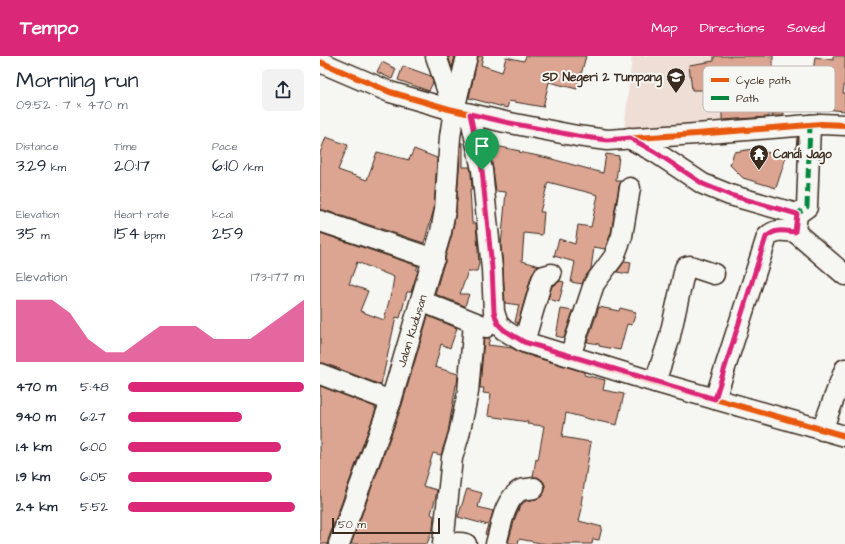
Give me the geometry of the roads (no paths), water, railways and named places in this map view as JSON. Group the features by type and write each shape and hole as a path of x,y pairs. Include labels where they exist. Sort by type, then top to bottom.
{"street":[{"path":"436,56 462,112 482,170 492,268 494,312 498,324 504,330 524,342 655,382 845,436"},
{"name":"Jalan Kudusan","path":"339,544 391,401 434,259 445,210 450,137 462,112 467,56"},
{"path":"320,62 390,92 462,112 577,136 607,140 821,124 845,125"},
{"path":"715,399 766,237 776,231 796,223 807,207 810,125"},
{"path":"630,138 655,152 703,184 796,223 845,275"},
{"path":"570,356 594,284 614,257 622,236 630,188"},
{"path":"320,221 434,259"},
{"path":"655,382 669,340 686,267 690,266 714,274"},
{"path":"524,342 542,280 544,276 551,274"},
{"path":"421,301 483,326 459,435 452,458 444,544 466,544"},
{"path":"822,430 845,369"},
{"path":"320,374 391,401"},
{"path":"496,544 506,508 512,496 522,490 534,488"}],"place":[{"name":"SD Negeri 2 Tumpang","path":"676,94"},
{"name":"Candi Jago","path":"759,171"}]}
